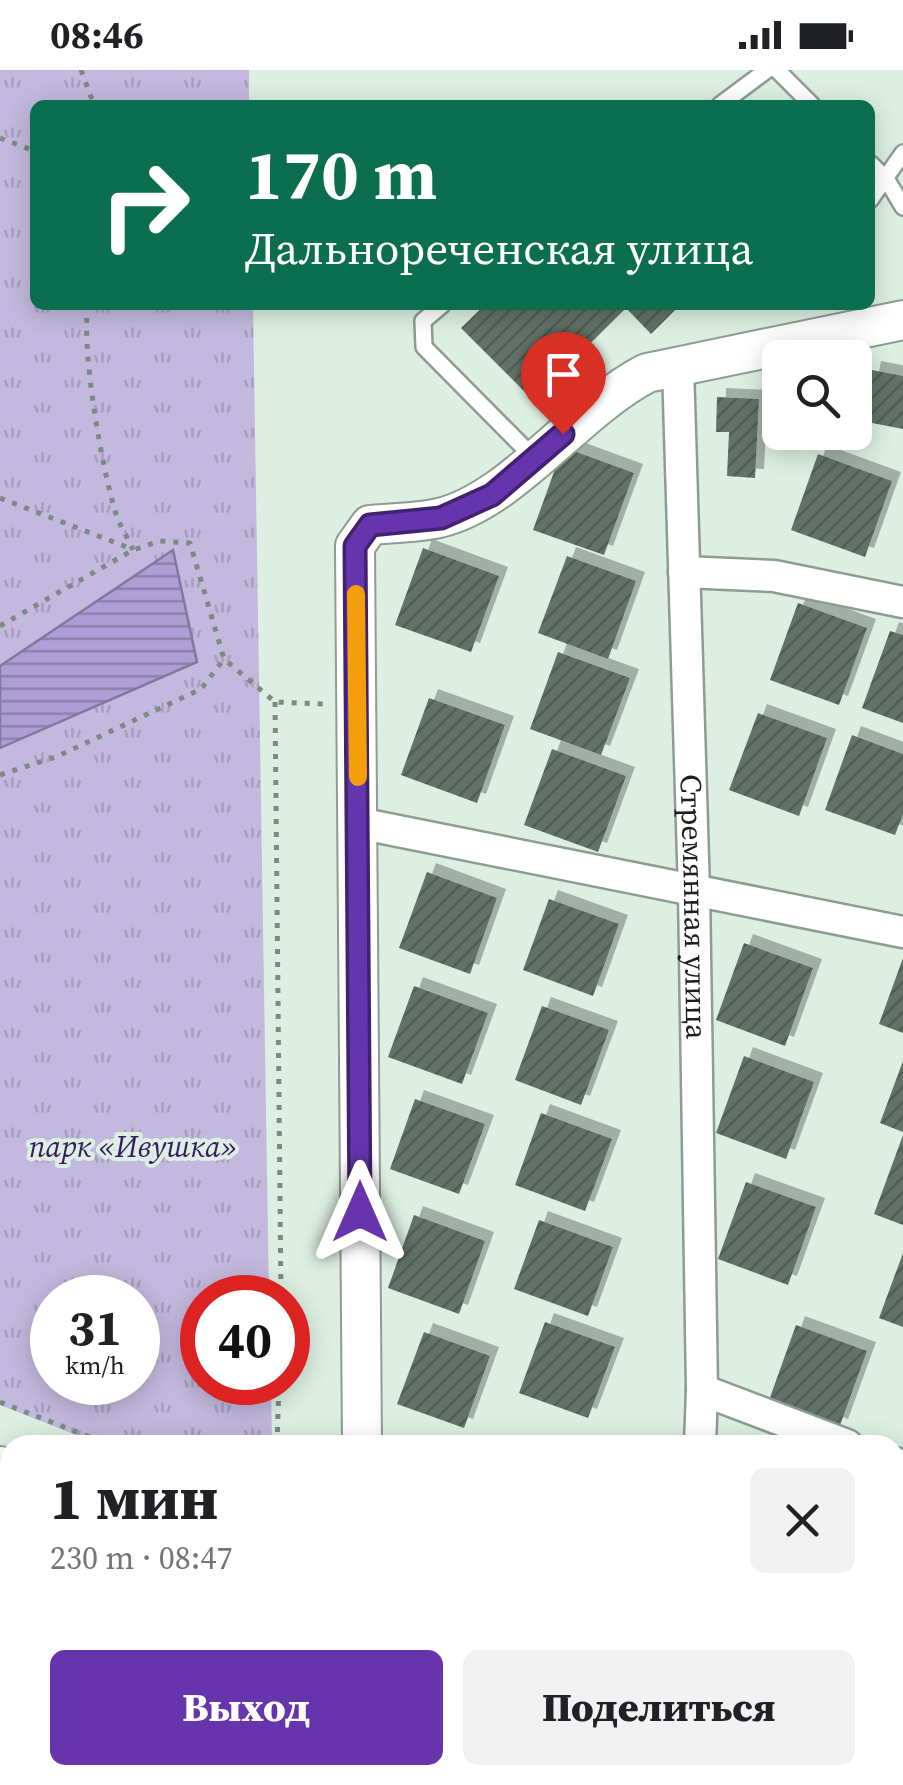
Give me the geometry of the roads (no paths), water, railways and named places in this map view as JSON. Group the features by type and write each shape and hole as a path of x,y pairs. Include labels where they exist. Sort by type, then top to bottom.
{"street":[{"path":"362,1435 355,546 370,525 441,518 492,495 622,386 647,373 903,320"},
{"name":"Стремянная улица","path":"678,367 694,891 700,1435"},
{"path":"684,572 774,576 903,602"},
{"path":"358,824 903,932"},
{"path":"702,1390 821,1435"}],"lane":[{"path":"727,100 767,70"},
{"path":"778,70 807,100"},
{"path":"875,194 903,153"},
{"path":"875,168 903,207"},
{"path":"436,310 423,321 424,347 534,458"}],"park label":[{"name":"парк «Ивушка»","path":"133,1147"}]}
